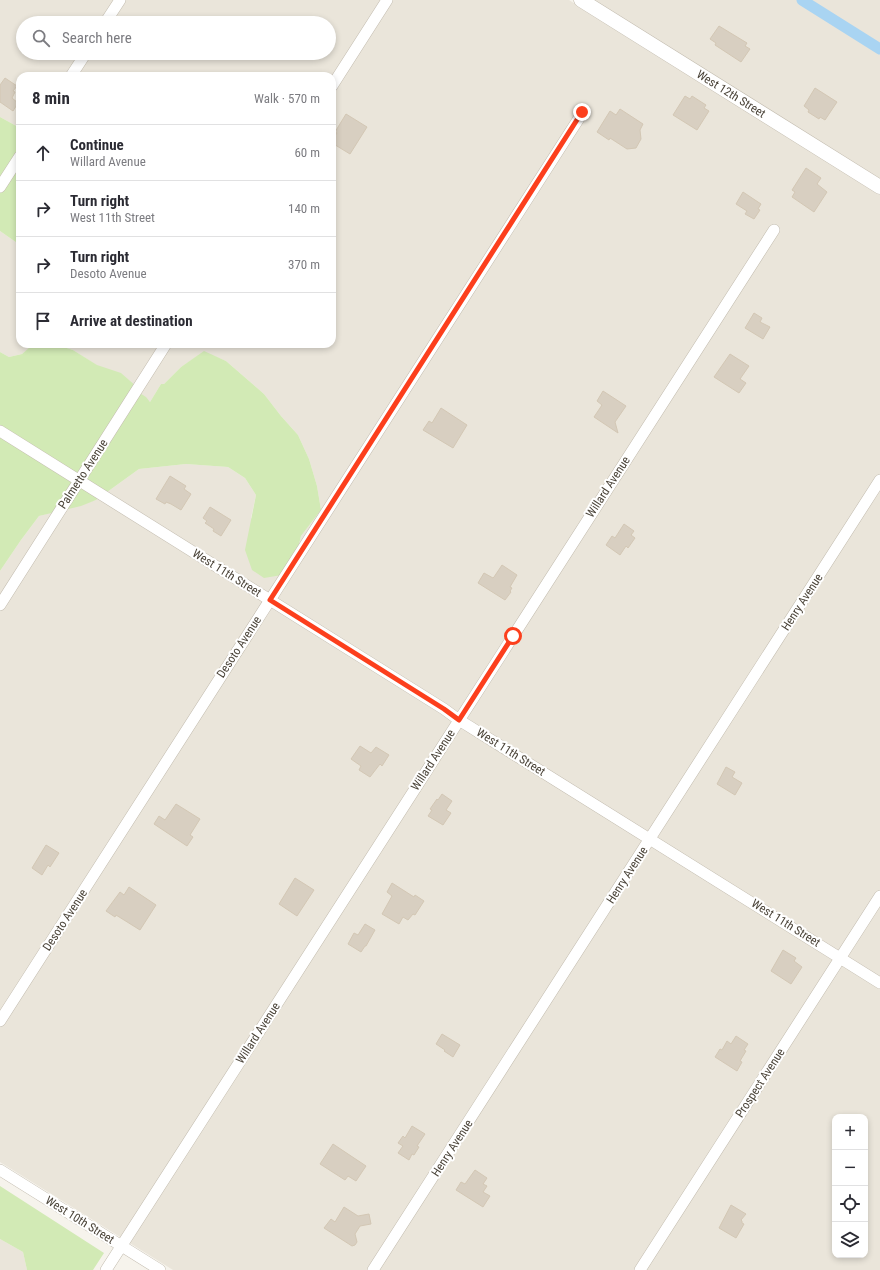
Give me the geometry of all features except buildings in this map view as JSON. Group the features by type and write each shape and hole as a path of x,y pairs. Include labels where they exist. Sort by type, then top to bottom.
{"street":[{"path":"110,16 120,0"},
{"path":"336,80 387,0"},
{"name":"West 12th Street","path":"581,0 880,187"},
{"path":"74,72 81,60"},
{"name":"Desoto Avenue","path":"0,1021 582,112"},
{"path":"0,187 16,162"},
{"name":"Willard Avenue","path":"106,1270 774,230"},
{"name":"Palmetto Avenue","path":"0,604 163,348"},
{"name":"West 11th Street","path":"0,431 444,709 459,720 880,982"},
{"name":"Henry Avenue","path":"373,1270 880,480"},
{"name":"Prospect Avenue","path":"640,1270 880,896"},
{"name":"West 10th Street","path":"0,1170 160,1270"}],"shaded area":[{"path":"0,0 569,0 880,195 880,1270 173,1270 0,1162 0,571 39,516 96,500 139,469 186,464 228,467 245,478 256,495 251,518 298,548 301,536 321,510 317,486 309,459 298,435 264,394 226,361 204,352 181,367 164,384 161,384 150,402 135,390 73,350 67,348 336,348 336,72 16,72 16,126 0,117"},
{"path":"592,0 880,0 880,180"},
{"path":"0,231 16,242 16,348 30,348 22,354 9,357 0,352"},
{"path":"0,1239 23,1252 27,1270 0,1270"}],"green space":[{"path":"0,117 16,126 16,242 0,231"},
{"path":"29,348 67,348 73,350 97,365 121,373 137,387 135,390 146,397 150,402 161,384 164,384 181,367 204,351 226,361 264,394 298,435 309,459 317,486 321,510 301,536 298,548 282,575 264,578 252,570 245,550 256,495 245,478 228,467 186,464 139,469 96,500 81,506 39,516 0,571 0,352 9,357 22,354"},
{"path":"0,1186 104,1253 93,1270 27,1270 23,1252 0,1239"}],"waterway":[{"path":"802,0 880,49"}],"route":[{"path":"513,636 459,720 444,709 270,600 582,112"}]}
